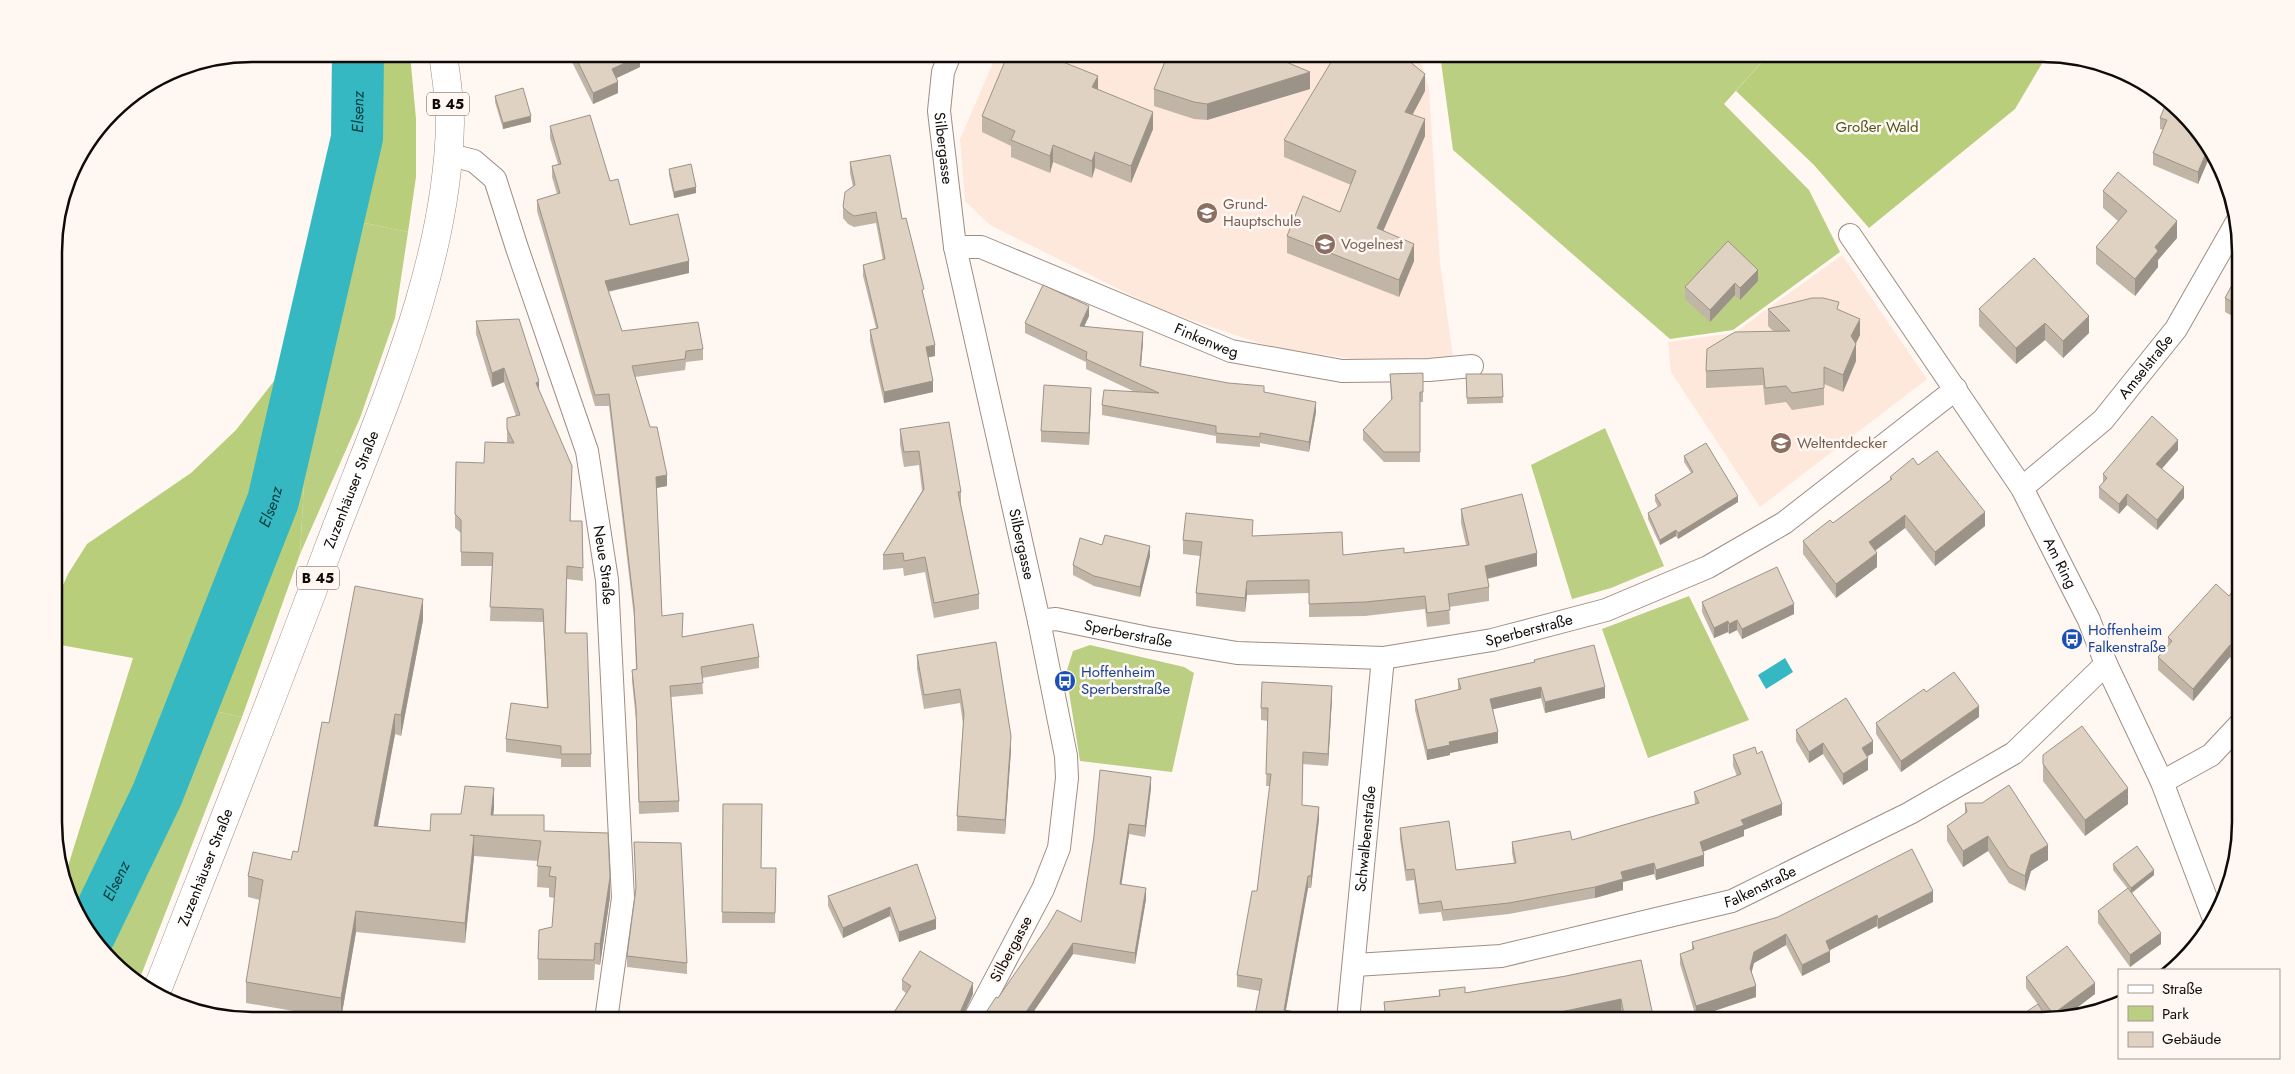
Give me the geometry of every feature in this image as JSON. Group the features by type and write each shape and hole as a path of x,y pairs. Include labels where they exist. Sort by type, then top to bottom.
{"main road":[{"name":"Zuzenhäuser Straße","path":"158,987 293,642 408,337 437,230 445,192 450,121 443,62"}],"street":[{"name":"Silbergasse","path":"947,62 943,72 939,111 955,247 1039,621 1066,756 1068,778 1058,848 1043,889 978,1012"},
{"name":"Neue Straße","path":"447,154 474,161 495,180 587,451 607,580 623,898 607,1012"},
{"name":"Amselstraße","path":"2022,488 2110,412 2176,329 2231,232"},
{"name":"Am Ring","path":"1850,235 2022,488 2089,620 2106,664 2162,782 2211,910"},
{"name":"Finkenweg","path":"955,247 981,246 1231,351 1342,371 1429,370 1472,366"},
{"name":"Sperberstraße","path":"1039,621 1056,618 1148,638 1237,653 1383,658 1492,640 1606,610 1708,567 1784,523 1956,389"},
{"name":"Schwalbenstraße","path":"1349,1012 1383,658"},
{"name":"Falkenstraße","path":"1355,965 1501,956 1732,900 1910,814 2014,753 2106,664"},
{"path":"2162,782 2211,755 2232,733"}],"shaded area":[{"name":"Grund- Hauptschule","path":"994,62 1421,62 1429,89 1440,263 1453,357 1360,360 1271,347 1159,309 990,225 965,201 960,139"},
{"name":"Weltentdecker","path":"1842,255 1927,379 1760,507 1671,372 1668,342 1734,333"}],"green space":[{"path":"349,62 411,62 416,119 416,177 408,232 365,223 352,251 308,414 300,554 242,717 197,707 97,931 82,906 68,867 133,658 62,645 62,587 87,544 191,473 236,430 299,349 347,131"},
{"path":"1441,62 1762,62 1724,104 1809,190 1840,252 1733,330 1670,339 1453,150"},
{"name":"Großer Wald","path":"1762,62 2043,62 2015,109 1869,228 1814,165 1736,91"},
{"path":"365,223 408,232 395,318 360,418 300,554 308,414 352,251"},
{"path":"1605,428 1664,566 1611,588 1572,599 1531,465"},
{"path":"1689,596 1749,720 1648,758 1602,629"},
{"path":"1090,645 1184,667 1194,673 1172,772 1080,761 1066,673 1073,651"},
{"path":"197,707 242,717 141,975 118,956 97,931"}],"water":[{"path":"1785,658 1793,672 1766,689 1758,675"}],"building":[{"path":"578,62 627,62 612,69 618,82 593,93"},
{"path":"1005,62 1063,62 1098,76 1092,87 1153,112 1131,166 1095,152 1092,161 1053,145 1050,156 1011,140 1015,131 982,116"},
{"path":"1165,62 1286,62 1310,72 1207,104 1194,102 1154,89"},
{"path":"1331,62 1410,62 1425,74 1405,112 1425,119 1377,228 1414,244 1399,280 1287,236 1303,196 1340,212 1356,171 1284,140"},
{"path":"523,88 531,116 503,123 495,96"},
{"path":"2165,107 2177,118 2201,147 2205,154 2198,172 2153,153 2167,120 2160,118"},
{"path":"590,115 610,181 618,179 630,225 678,214 689,261 605,281 622,331 698,322 703,349 686,351 685,359 632,366 650,427 657,427 667,475 656,477 662,616 683,613 682,637 753,624 759,657 701,667 703,683 670,686 679,801 639,802 636,708 632,670 637,669 634,606 609,394 595,395 537,200 560,193 552,166 561,164 550,126"},
{"path":"890,155 902,219 906,218 924,289 922,290 935,345 926,347 933,381 884,392 870,330 878,328 863,265 885,259 876,212 854,216 843,207 845,192 855,185 850,162"},
{"path":"691,164 696,187 674,192 669,169"},
{"path":"2118,172 2177,221 2155,247 2158,251 2135,279 2096,247 2127,211 2103,191"},
{"path":"1728,241 1758,270 1740,288 1735,283 1710,310 1685,287"},
{"path":"2034,258 2089,316 2063,341 2045,323 2016,348 1979,309"},
{"path":"1043,285 1089,306 1080,326 1143,332 1140,366 1228,383 1264,386 1264,392 1316,402 1309,442 1260,433 1260,437 1216,433 1216,426 1102,405 1104,390 1159,393 1086,359 1087,352 1025,323"},
{"path":"2232,285 2232,302 2225,298"},
{"path":"1812,298 1823,298 1839,302 1837,309 1860,319 1851,336 1856,344 1843,375 1824,367 1824,388 1792,393 1786,386 1765,388 1763,368 1706,371 1707,349 1735,332 1790,331 1768,309"},
{"path":"519,319 539,381 536,383 572,466 570,521 582,521 583,568 567,566 565,633 587,633 591,754 561,754 561,746 506,739 511,703 548,708 543,609 490,607 493,553 461,552 461,520 455,514 456,462 484,463 485,442 514,443 507,429 507,418 520,415 504,368 492,373 476,321"},
{"path":"1423,373 1423,392 1420,392 1420,452 1384,452 1363,430 1392,399 1390,374"},
{"path":"1466,374 1502,374 1503,397 1467,398"},
{"path":"1044,385 1091,388 1089,433 1041,431"},
{"path":"2152,416 2178,440 2156,464 2184,487 2157,520 2127,494 2119,504 2099,487 2107,478 2103,474"},
{"path":"949,422 961,492 958,492 979,594 934,603 925,557 904,561 903,553 883,555 924,489 919,451 904,452 900,429"},
{"path":"1706,443 1738,496 1678,533 1676,530 1660,540 1648,513 1661,505 1655,495 1693,472 1684,456"},
{"path":"1937,451 1985,512 1935,552 1905,515 1869,542 1877,553 1836,584 1803,541 1830,520 1833,523 1892,479 1890,477 1913,458 1918,465"},
{"path":"1522,494 1537,553 1485,566 1489,587 1448,594 1450,610 1427,613 1425,596 1365,602 1309,604 1309,580 1247,581 1245,598 1196,593 1202,542 1183,540 1186,513 1253,520 1252,536 1342,532 1343,555 1404,548 1404,553 1469,545 1461,509"},
{"path":"1105,535 1150,546 1140,587 1094,576 1073,565 1080,538 1102,545"},
{"path":"1777,567 1794,604 1742,629 1737,620 1729,624 1728,621 1714,628 1702,602"},
{"path":"2216,584 2229,596 2232,592 2232,647 2230,645 2193,689 2158,657 2172,641 2168,637"},
{"path":"355,586 423,599 401,715 395,714 374,826 430,831 431,814 461,814 465,786 494,788 491,815 544,815 544,831 608,833 610,877 600,944 595,943 594,960 538,959 539,930 552,927 556,877 549,876 551,867 537,866 541,841 470,835 474,836 465,923 356,911 341,998 246,982 263,880 248,876 253,852 291,860 293,851 298,852 322,722 329,723"},
{"path":"996,642 1011,736 1005,820 957,816 964,714 960,689 924,695 917,655"},
{"path":"1594,645 1605,687 1545,702 1541,687 1490,699 1498,732 1449,742 1450,745 1427,750 1415,700 1461,689 1458,679 1535,662 1534,660"},
{"path":"1954,672 1979,706 1901,761 1876,723 1924,689 1926,692"},
{"path":"1262,682 1332,686 1328,754 1303,752 1302,805 1319,807 1311,876 1308,876 1284,1010 1295,1012 1256,1012 1262,979 1237,975 1252,891 1257,891 1271,774 1266,774 1268,708 1261,708"},
{"path":"1846,698 1873,741 1862,748 1868,758 1843,774 1823,743 1809,752 1796,730"},
{"path":"2082,726 2128,788 2085,820 2043,764 2043,755"},
{"path":"1755,747 1757,754 1762,751 1782,804 1741,820 1744,825 1700,842 1704,855 1656,870 1654,863 1621,872 1623,879 1595,887 1509,903 1443,910 1441,901 1419,904 1414,869 1406,870 1400,828 1449,821 1456,870 1516,863 1512,842 1570,831 1572,840 1699,803 1694,792 1741,774 1733,755"},
{"path":"1100,770 1151,777 1145,826 1129,824 1120,884 1146,888 1135,953 1073,943 1026,1012 986,1012 996,997 998,998 1057,910 1081,922 1094,836"},
{"path":"2009,785 2048,845 2031,855 2025,876 2009,868 1988,836 1963,851 1947,826 1967,812 1965,803 1982,803"},
{"path":"723,804 762,804 761,868 776,868 775,913 722,912"},
{"path":"634,842 681,843 687,963 627,956 636,888"},
{"path":"2137,846 2154,870 2131,888 2113,864"},
{"path":"1912,849 1933,891 1878,919 1877,915 1826,941 1830,951 1802,965 1786,934 1754,952 1750,968 1756,986 1696,1006 1680,954 1694,949 1692,942 1778,917"},
{"path":"917,864 936,919 899,932 890,907 843,928 828,896"},
{"path":"2128,888 2161,933 2130,955 2098,911"},
{"path":"2067,946 2095,983 2057,1011 2051,1011 2026,977"},
{"path":"920,951 973,983 962,1012 894,1012 911,986 902,980"},
{"path":"1641,960 1652,1012 1623,1012 1621,999 1561,1012 1385,1012 1384,1002 1440,996 1439,990 1465,987 1465,993 1566,976"},
{"path":"2038,1004 2043,1012 2026,1012"}],"waterway":[{"name":"Elsenz","path":"94,926 157,795 273,501 357,138 358,62"}],"place":[{"name":"Grund- Hauptschule","path":"1207,213"},
{"name":"Vogelnest","path":"1325,244"},
{"name":"Weltentdecker","path":"1781,443"},
{"name":"Hoffenheim Falkenstraße","path":"2072,639"},
{"name":"Hoffenheim Sperberstraße","path":"1065,681"}]}
